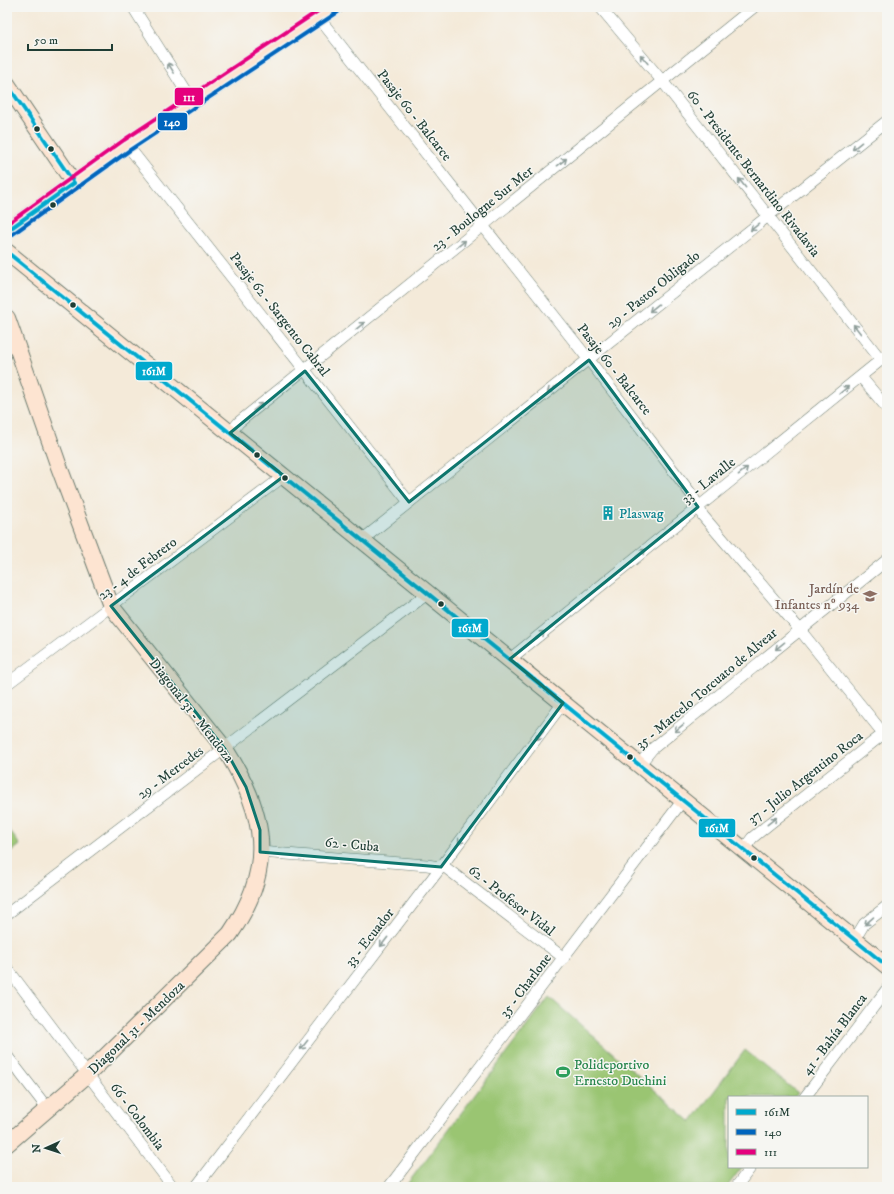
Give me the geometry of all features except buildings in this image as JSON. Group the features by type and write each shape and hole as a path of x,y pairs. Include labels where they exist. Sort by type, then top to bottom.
{"street":[{"path":"133,7 192,101"},
{"path":"7,231 127,145 336,7"},
{"name":"60 - Presidente Bernardino Rivadavia","path":"600,7 663,82 768,216 884,357"},
{"name":"23 - Boulogne Sur Mer","path":"230,433 239,422 663,82 754,7"},
{"name":"Pasaje 60 - Balcarce","path":"319,18 589,360 692,495 703,516 886,734"},
{"path":"7,84 74,183"},
{"name":"29 - Pastor Obligado","path":"362,540 887,121"},
{"name":"Pasaje 62 - Sargento Cabral","path":"127,145 409,502"},
{"path":"7,252 284,476 427,594 744,848 887,966"},
{"name":"Diagonal 31 - Mendoza","path":"7,318 58,464 111,606 225,749 236,766 252,802 260,830 258,873 251,898 242,917 230,934 87,1075 7,1144"},
{"name":"33 - Lavalle","path":"510,659 884,357"},
{"path":"861,377 887,408"},
{"name":"23 - 4 de Febrero","path":"7,684 284,476"},
{"name":"35 - Marcelo Torcuato de Alvear","path":"639,765 652,749 887,560"},
{"name":"29 - Mercedes","path":"7,914 427,594"},
{"name":"33 - Ecuador","path":"196,1187 441,868 563,703"},
{"name":"37 - Julio Argentino Roca","path":"744,848 752,838 768,825 886,734"},
{"name":"35 - Charlone","path":"390,1187 683,800"},
{"name":"62 - Cuba","path":"260,852 441,868"},
{"name":"62 - Profesor Vidal","path":"441,868 451,871 564,958"},
{"path":"855,939 864,924 887,906"},
{"name":"66 - Colombia","path":"7,968 173,1187"},
{"name":"41 - Bahía Blanca","path":"806,1096 887,989"},
{"path":"7,1056 48,1110"},
{"path":"736,1187 750,1168"}],"highlighted area":[{"path":"589,360 698,507 510,659 563,703 441,867 260,852 260,830 246,787 225,749 111,606 284,476 230,433 305,371 409,502"}],"green space":[{"path":"7,827 20,845 7,855"},
{"name":"Polideportivo Ernesto Duchini","path":"549,997 691,1122 745,1050 798,1093 796,1096 728,1096 728,1168 741,1168 727,1187 405,1187"}],"transit line":[{"name":"111","path":"7,224 124,140 324,7"},
{"name":"140","path":"10,236 130,150 338,12"},
{"name":"161M","path":"7,84 74,183"},
{"name":"161M","path":"7,231 74,183"},
{"name":"161M","path":"7,252 887,966"}],"place":[{"name":"Plaswag","path":"608,513"},
{"name":"Jardín de Infantes nº 934","path":"870,596"},
{"name":"Polideportivo Ernesto Duchini","path":"563,1072"}]}
